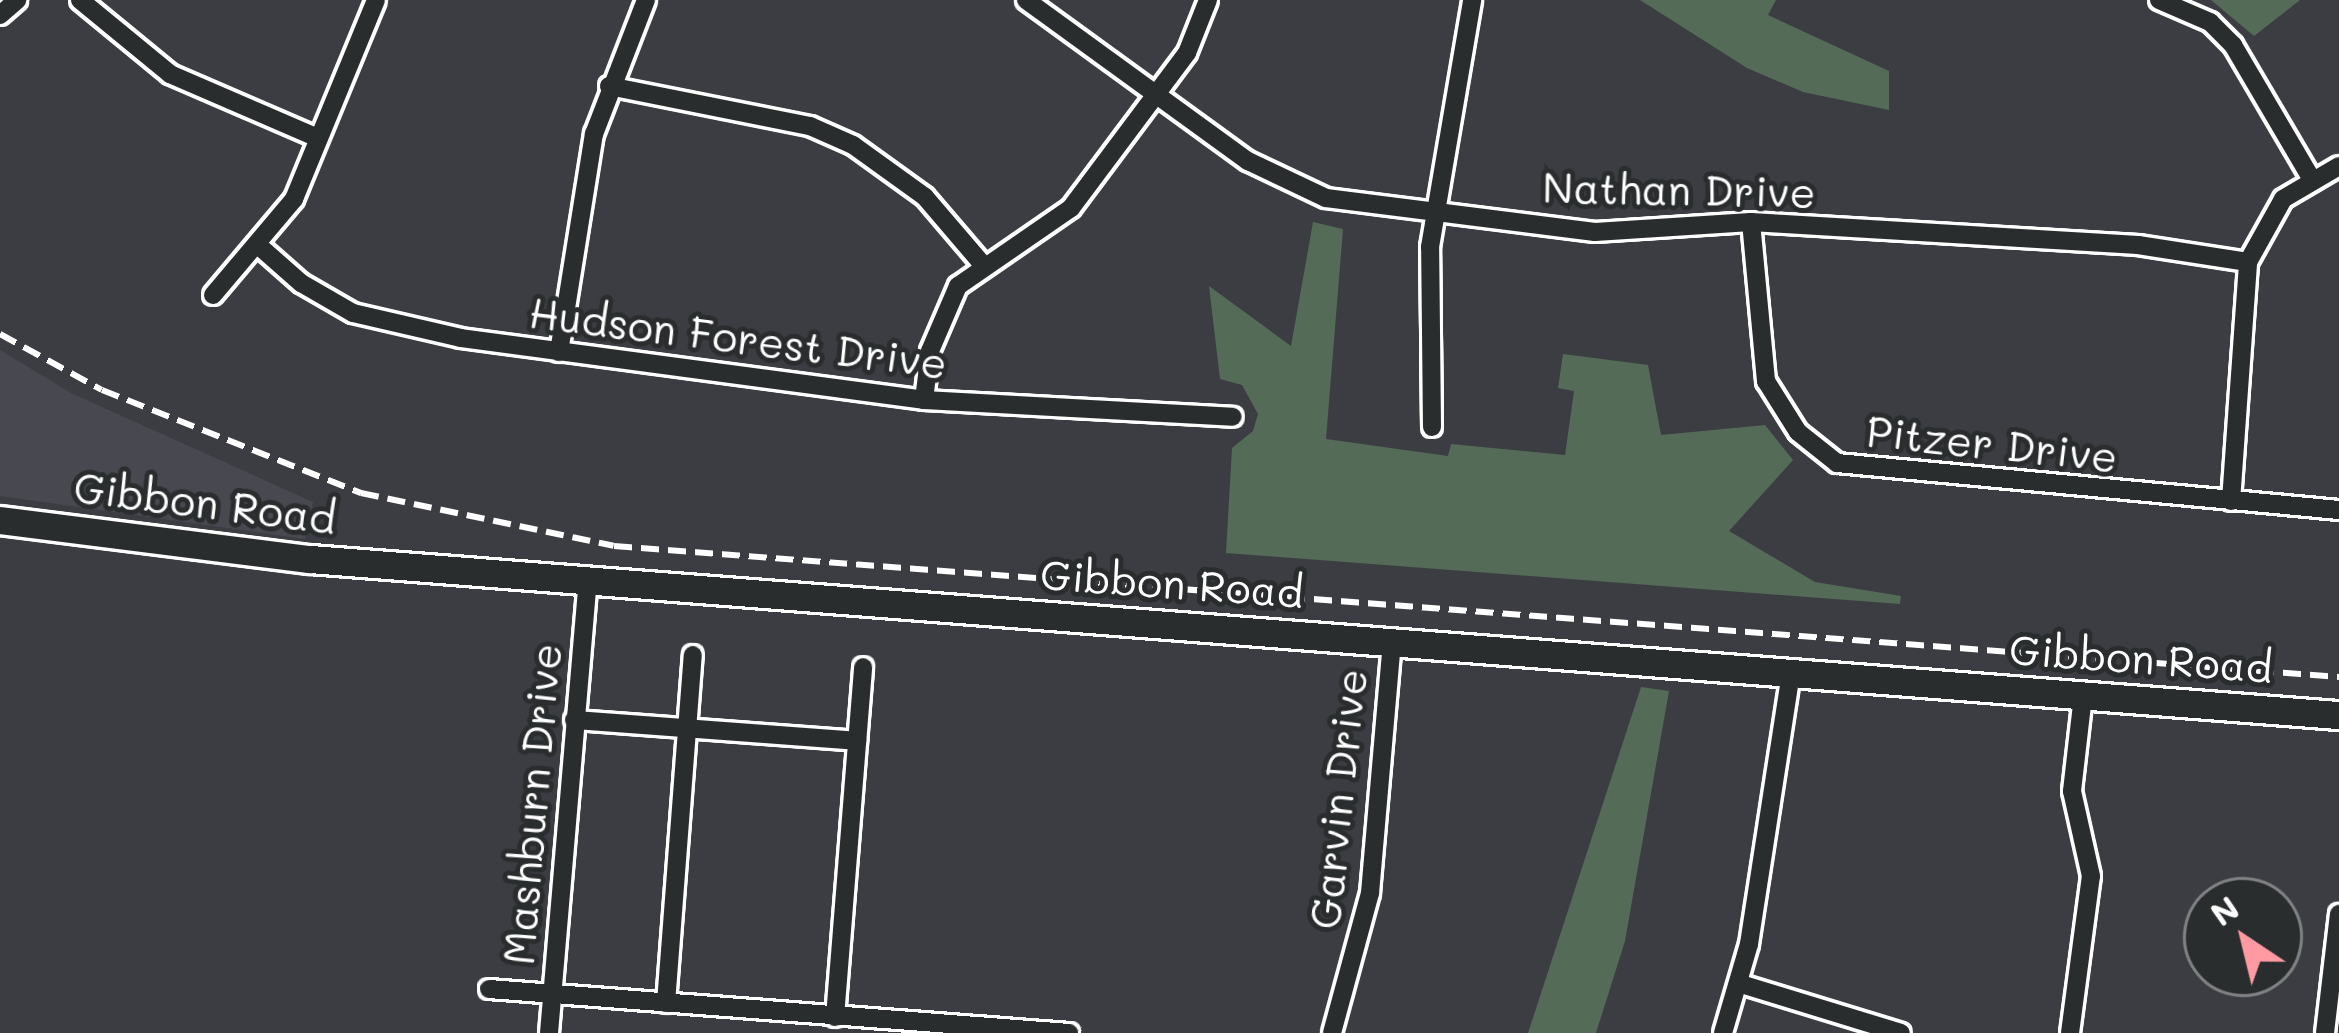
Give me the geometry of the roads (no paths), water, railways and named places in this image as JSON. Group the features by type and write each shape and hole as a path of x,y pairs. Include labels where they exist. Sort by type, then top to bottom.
{"main road":[{"name":"Gibbon Road","path":"0,520 249,553 2339,715"}],"street":[{"path":"0,15 17,0"},
{"path":"80,0 170,74 318,138"},
{"path":"213,296 294,199 376,0"},
{"path":"560,352 609,86 646,0"},
{"name":"Nathan Drive","path":"1026,0 1289,185 1326,199 1595,232 1751,221 2138,244 2248,262"},
{"path":"925,400 939,318 958,286 1071,208 1187,53 1208,0"},
{"path":"1432,427 1436,213 1472,0"},
{"path":"2159,0 2210,22 2233,45 2310,176"},
{"path":"609,86 810,126 854,145 925,196 984,266"},
{"path":"2231,501 2248,262 2269,216 2310,176 2339,166"},
{"name":"Pitzer Drive","path":"1751,221 1766,381 1798,432 1838,464 2339,510"},
{"name":"Hudson Forest Drive","path":"259,246 301,284 353,314 560,352 925,400 1233,417"},
{"name":"Mashburn Drive","path":"549,1033 588,581"},
{"name":"Garvin Drive","path":"1332,1033 1370,893 1392,642"},
{"path":"665,1003 692,655"},
{"path":"835,1017 863,667"},
{"path":"1723,1033 1741,984 1791,673"},
{"path":"2070,1033 2091,877 2072,791 2084,696"},
{"path":"574,720 857,741"},
{"path":"2325,1033 2339,914"},
{"path":"1741,984 1901,1033"},
{"path":"489,989 1069,1033"},
{"path":"760,1033 762,1011"}],"railway":[{"path":"0,334 102,390 361,493 614,546 2339,677"}]}
